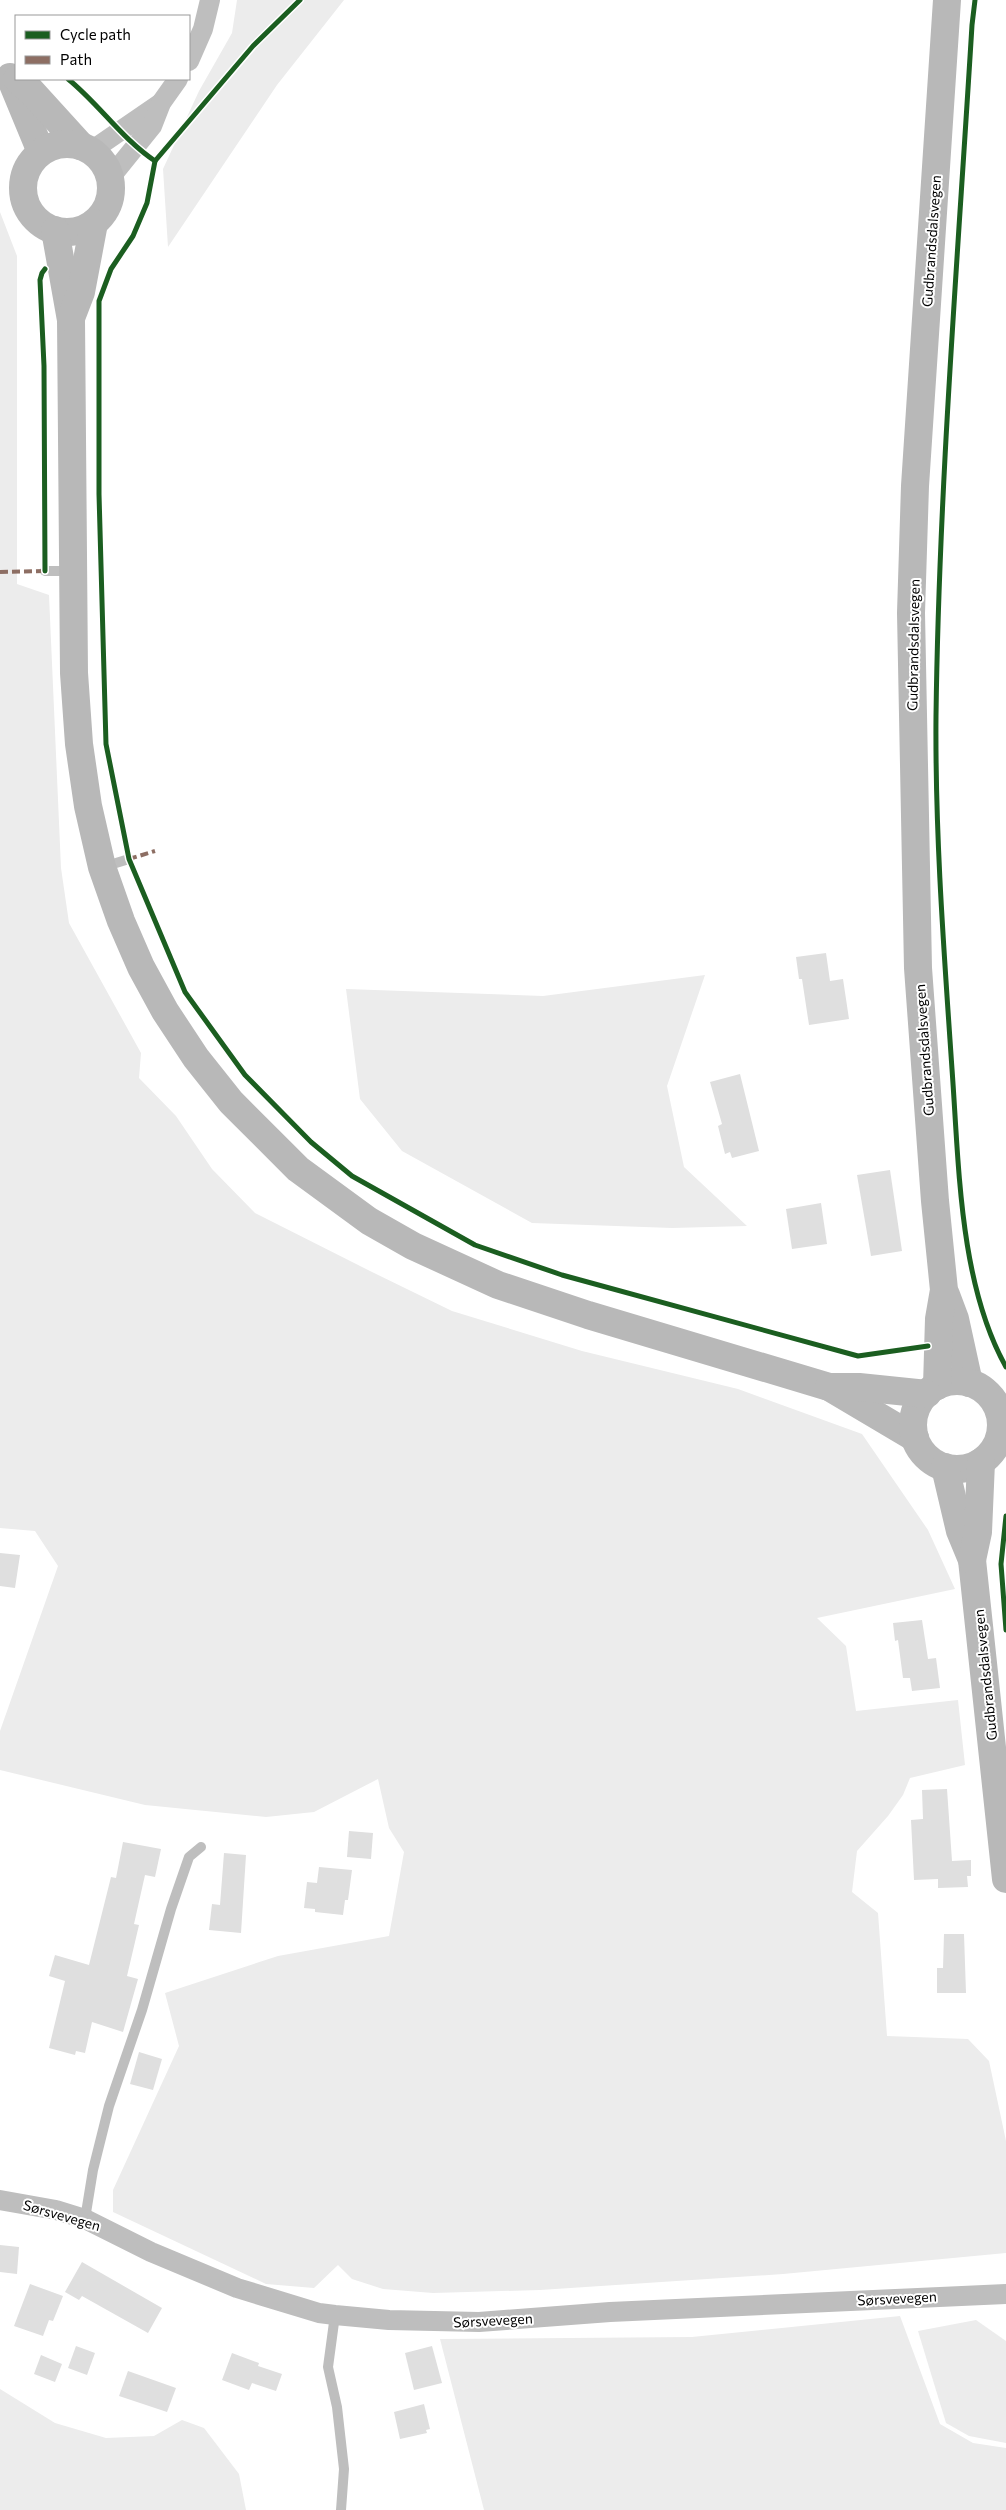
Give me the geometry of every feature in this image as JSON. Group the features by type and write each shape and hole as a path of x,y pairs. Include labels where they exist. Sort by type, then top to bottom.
{"main road":[{"name":"Gudbrandsdalsvegen","path":"932,1390 939,1319 944,1290 935,1201 918,968 912,614 915,486 947,0"},
{"path":"10,73 41,152"},
{"path":"18,80 86,149 102,162 110,178 110,197 106,208 94,222 77,230 55,230 40,223 32,215 24,195 26,173 30,163 41,152 62,144 86,149"},
{"path":"71,320 81,292 94,222"},
{"path":"55,230 71,320 59,571 74,673 79,744 88,806 102,867 121,921 141,967 165,1011 196,1058 231,1102 261,1135 298,1169 338,1200 413,1246 498,1284 588,1315 829,1387 915,1438"},
{"name":"Gudbrandsdalsvegen","path":"944,1290 955,1318 969,1382"},
{"path":"829,1387 932,1390 953,1382 969,1382 988,1394 1000,1412 999,1440 994,1450 981,1462 962,1469 945,1467 927,1456 915,1438 913,1427 915,1413 932,1390"},
{"name":"Gudbrandsdalsvegen","path":"972,1560 978,1532 981,1462"},
{"name":"Gudbrandsdalsvegen","path":"945,1467 960,1531 972,1560 1006,1879"}],"street":[{"path":"190,59 203,29 210,0"},
{"path":"110,178 152,126 161,103 177,80"},
{"path":"86,149 161,103"},
{"name":"Sørsvevegen","path":"0,2200 56,2210 86,2219 151,2252 237,2288 310,2311 335,2315 390,2320 479,2322 610,2312 1006,2294"}],"lane":[{"path":"102,867 129,859"},
{"path":"86,2219 93,2170 109,2106 142,2010 171,1909 189,1857 201,1847"},
{"path":"335,2315 328,2366 337,2407 344,2469 341,2510"}],"shaded area":[{"path":"237,0 344,0 277,85 168,247 163,169 199,91 232,33"},
{"path":"0,212 17,256 17,584 49,595 61,868 69,923 141,1053 139,1078 176,1116 212,1169 255,1213 370,1271 452,1311 582,1351 738,1389 862,1434 928,1530 955,1589 817,1618 846,1646 856,1711 958,1700 965,1765 910,1778 903,1795 888,1816 857,1851 852,1892 878,1913 887,2036 968,2039 989,2061 1006,2141 1006,2253 783,2274 540,2290 433,2293 383,2289 352,2279 338,2265 314,2288 266,2284 113,2212 113,2190 179,2046 165,1993 278,1956 389,1936 404,1852 389,1828 378,1779 314,1812 266,1817 145,1805 0,1770 0,1731 58,1566 35,1531 0,1528"},
{"path":"705,975 667,1086 684,1167 747,1226 672,1228 532,1223 402,1151 360,1099 346,989 543,996"},
{"path":"900,2316 940,2424 973,2443 1006,2448 1006,2510 484,2510 440,2339 692,2337"},
{"path":"976,2320 1006,2341 1006,2443 969,2436 946,2423 918,2331"},
{"path":"0,2389 55,2423 106,2438 154,2436 182,2420 204,2428 239,2474 246,2510 0,2510"}],"building":[{"path":"826,953 830,981 843,979 849,1019 809,1025 802,979 799,979 796,957"},
{"path":"740,1074 759,1151 732,1158 730,1152 725,1154 718,1126 722,1124 710,1082"},
{"path":"890,1170 902,1251 871,1256 857,1175"},
{"path":"821,1203 827,1244 792,1249 786,1209"},
{"path":"0,1553 20,1555 15,1588 0,1586"},
{"path":"922,1620 928,1659 936,1658 940,1688 912,1691 910,1678 903,1678 898,1640 895,1641 893,1623"},
{"path":"947,1789 952,1861 971,1860 971,1876 967,1876 968,1887 938,1888 938,1879 914,1880 911,1820 923,1819 922,1790"},
{"path":"349,1831 373,1833 371,1859 347,1857"},
{"path":"123,1842 161,1849 155,1877 145,1875 134,1924 139,1925 127,1976 138,1979 123,2032 92,2022 85,2053 76,2051 75,2055 49,2048 65,1981 49,1976 55,1955 89,1965 111,1877 116,1878"},
{"path":"224,1853 246,1855 241,1933 209,1930 212,1904 220,1905"},
{"path":"319,1867 352,1870 348,1900 345,1900 343,1915 315,1912 315,1909 304,1908 307,1882 317,1883"},
{"path":"944,1934 964,1934 966,1993 937,1993 937,1968 943,1968"},
{"path":"139,2052 162,2059 153,2090 130,2084"},
{"path":"0,2245 19,2247 17,2274 0,2272"},
{"path":"82,2262 162,2308 148,2333 82,2296 79,2300 65,2292"},
{"path":"30,2284 63,2296 53,2321 49,2320 43,2336 14,2326"},
{"path":"76,2346 95,2353 87,2375 68,2368"},
{"path":"432,2346 442,2383 414,2390 405,2353"},
{"path":"232,2353 259,2363 258,2366 282,2374 276,2391 252,2383 249,2390 222,2380"},
{"path":"41,2355 62,2364 55,2382 34,2374"},
{"path":"128,2371 176,2388 167,2412 119,2396"},
{"path":"424,2404 430,2429 426,2430 427,2433 400,2439 394,2412"}],"marked path":[{"path":"0,572 45,571"},
{"path":"129,859 155,851"}],"cycle path":[{"path":"300,0 253,46 155,161 147,203 133,236 111,269 99,301 99,494 106,744 129,859 185,992 245,1075 311,1142 352,1176 475,1245 562,1275 858,1356 928,1346"},
{"path":"975,0 945,457 938,630 936,760 946,981 964,1222 970,1261 979,1298 990,1334 1006,1367"},
{"path":"69,80 121,132 155,161"},
{"path":"45,269 40,280 44,366 45,571"},
{"path":"1006,1516 1001,1564 1006,1630"}]}
